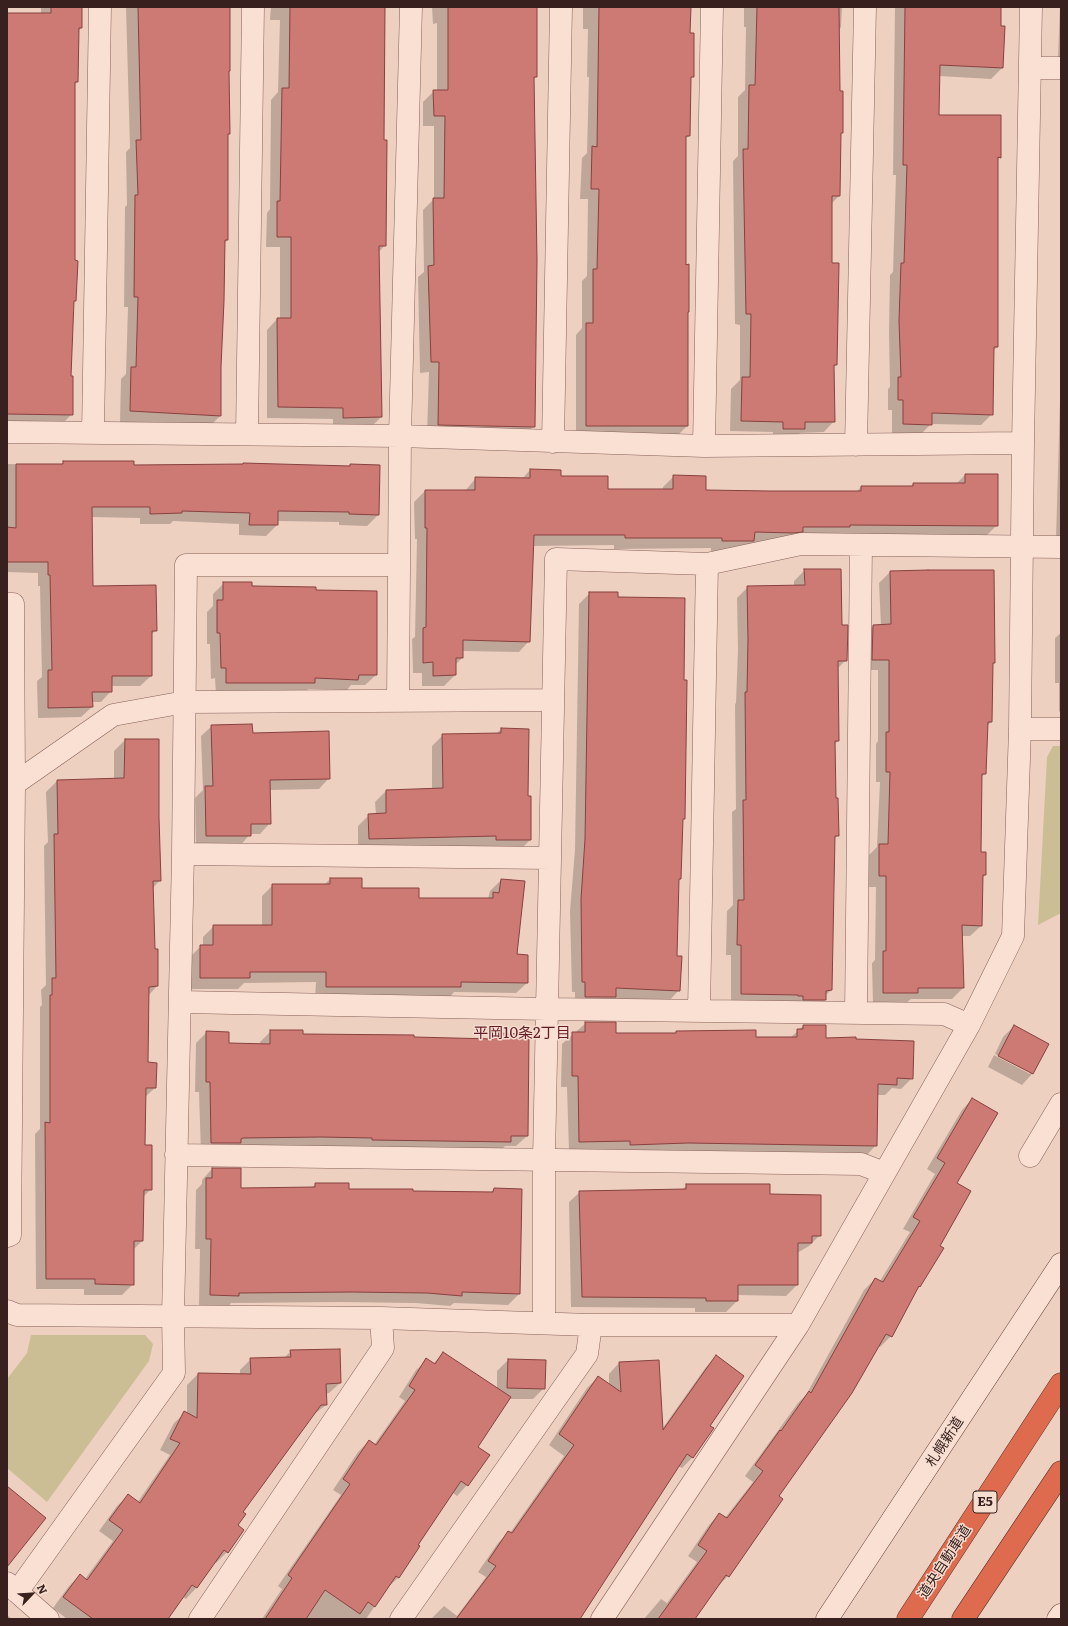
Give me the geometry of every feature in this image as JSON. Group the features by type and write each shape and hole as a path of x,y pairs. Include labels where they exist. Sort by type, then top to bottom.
{"highway":[{"name":"道央自動車道","path":"908,1619 1061,1384"},
{"path":"963,1619 1061,1472"}],"street":[{"path":"93,433 100,7"},
{"path":"247,434 253,7"},
{"path":"398,701 400,436 411,7"},
{"path":"553,442 561,7"},
{"path":"704,446 712,7"},
{"path":"856,445 865,7"},
{"path":"602,1619 798,1325 969,1025 1013,936 1020,729 1021,546 1031,7"},
{"path":"1030,68 1061,68"},
{"path":"7,432 400,436 704,446 1023,443"},
{"path":"544,1323 544,1159 556,559 707,564 801,544 1061,547"},
{"path":"856,1013 861,545"},
{"path":"700,1011 707,564"},
{"path":"48,1619 12,1588 174,1373 172,1316 183,854 186,565 398,565"},
{"path":"7,604 13,604 10,787 10,1236 7,1236"},
{"path":"10,787 113,715 185,702 552,700"},
{"path":"1020,729 1061,729"},
{"path":"183,854 550,858"},
{"path":"180,1002 547,1009 944,1014 969,1025"},
{"path":"1030,1156 1061,1104"},
{"path":"176,1155 861,1164 884,1173"},
{"name":"札幌新道","path":"827,1619 1061,1264"},
{"path":"7,1311 17,1316 381,1318 591,1325 798,1325"},
{"path":"200,1619 383,1348 381,1318"},
{"path":"401,1619 587,1354 591,1325"},
{"path":"1058,1619 1061,1615"}],"shaded area":[{"path":"1053,746 1061,746 1061,913 1038,925 1047,757"},
{"path":"31,1335 145,1335 153,1344 149,1361 47,1502 7,1468 7,1379 27,1353"}],"building":[{"path":"51,7 82,7 82,28 79,28 78,82 75,82 75,260 78,261 76,301 74,301 71,376 73,376 73,415 7,414 7,13 51,13"},
{"path":"138,7 230,7 228,240 225,240 221,416 130,411 131,367 136,367 138,297 134,297 135,195 138,195 136,140 141,140"},
{"path":"290,7 385,7 384,140 387,140 386,246 379,246 382,417 343,418 343,408 278,407 277,318 291,318 291,237 277,237 277,201 280,201 282,88 289,88"},
{"path":"448,7 537,7 537,77 534,77 537,260 535,427 438,425 439,362 431,362 428,266 434,265 433,198 444,198 445,116 434,116 433,90 448,90"},
{"path":"599,7 691,7 690,33 694,33 694,77 691,77 690,136 686,136 686,265 689,264 688,426 586,426 586,323 593,323 593,269 597,269 599,189 591,189 592,146 597,147"},
{"path":"757,7 839,7 840,91 843,91 843,133 841,133 840,196 832,196 832,263 839,263 837,365 834,365 835,422 805,422 805,429 783,429 783,422 741,421 742,377 750,377 751,314 746,314 743,149 748,149 749,85 755,85"},
{"path":"905,7 1001,7 1001,26 1005,26 1003,68 940,65 939,115 1001,115 1001,158 998,157 998,347 994,347 993,415 932,413 932,425 903,424 903,400 898,400 898,377 901,377 899,321 901,263 904,263 907,165 903,165"},
{"path":"63,461 134,461 134,465 243,463 350,466 350,464 380,465 379,515 349,514 349,512 278,511 278,525 249,525 250,513 182,511 182,513 150,514 150,507 92,507 93,586 156,585 157,631 152,631 152,676 112,676 112,692 92,692 93,707 48,708 48,670 52,670 50,575 48,575 48,562 7,562 7,527 16,528 16,464 63,464"},
{"path":"530,469 561,470 561,476 608,476 608,489 673,489 673,475 706,476 706,490 769,491 861,491 861,486 913,486 913,483 965,483 965,474 998,474 998,526 850,525 850,527 803,527 803,532 755,532 754,541 722,541 722,538 625,538 625,535 534,535 530,642 463,640 463,658 456,658 456,675 433,676 433,662 423,663 423,628 426,627 427,528 425,528 425,490 475,490 475,477 530,478"},
{"path":"804,569 841,569 842,625 848,625 847,661 838,661 839,741 835,741 836,798 838,798 839,836 835,836 832,990 826,991 826,1000 803,1000 803,996 798,995 741,994 741,945 737,945 738,900 744,900 743,800 746,800 745,692 747,692 748,639 747,586 805,585"},
{"path":"994,570 995,663 993,663 992,722 988,722 986,774 982,774 981,852 986,852 986,875 983,875 982,926 962,925 964,988 918,988 918,993 883,993 883,951 886,951 886,876 879,876 879,844 888,844 890,772 886,772 886,732 889,732 889,660 872,660 873,625 891,624 890,571"},
{"path":"223,582 252,582 252,586 316,587 316,590 377,591 377,675 359,675 358,680 315,678 315,683 226,683 226,668 221,668 220,633 217,633 217,600 223,600"},
{"path":"589,592 618,592 618,597 685,598 684,680 687,680 685,819 683,819 681,879 679,879 677,956 682,956 680,991 616,988 616,997 585,997 585,982 582,982 581,899 585,839"},
{"path":"252,724 253,733 329,731 330,779 270,780 271,824 251,824 251,836 206,836 205,786 213,786 211,725"},
{"path":"501,728 529,729 528,796 531,796 531,840 496,840 496,836 369,839 368,814 386,813 386,790 443,788 442,734 501,733"},
{"path":"125,739 159,739 161,881 153,881 155,949 158,949 158,986 149,987 148,1062 157,1063 156,1088 146,1088 145,1145 152,1145 152,1190 144,1190 143,1241 134,1241 134,1285 95,1284 95,1279 46,1279 45,1122 50,1123 50,995 52,995 52,978 56,978 54,834 58,834 57,780 124,778"},
{"path":"330,878 362,878 362,888 419,888 419,898 493,898 493,892 499,893 501,879 525,881 517,954 528,955 528,983 461,982 461,987 326,987 326,972 250,972 250,978 200,978 200,945 213,945 213,925 272,925 272,884 330,884"},
{"path":"585,1022 616,1022 616,1033 676,1033 676,1031 756,1030 756,1037 797,1037 797,1029 803,1029 803,1025 826,1025 826,1038 856,1037 856,1039 914,1041 913,1079 897,1078 897,1085 878,1084 877,1146 688,1143 630,1145 630,1141 579,1142 578,1076 572,1076 572,1032 585,1032"},
{"path":"1014,1025 1049,1044 1033,1074 998,1056"},
{"path":"270,1030 303,1030 303,1034 414,1035 414,1037 493,1039 493,1033 529,1034 528,1136 511,1136 511,1142 372,1140 372,1138 321,1137 243,1138 241,1139 241,1143 211,1143 210,1082 206,1082 206,1031 229,1032 229,1043 270,1044"},
{"path":"972,1098 998,1113 957,1183 971,1191 940,1246 944,1248 920,1287 919,1286 892,1337 886,1334 852,1393 779,1496 783,1499 729,1577 726,1575 695,1619 658,1619 707,1551 698,1545 719,1513 727,1518 763,1471 755,1465 809,1391 811,1393 875,1278 883,1282 920,1221 913,1217 945,1163 937,1158"},
{"path":"212,1168 241,1168 241,1188 315,1187 315,1183 349,1183 349,1189 413,1189 413,1191 493,1192 494,1188 522,1189 520,1294 462,1292 462,1296 427,1293 352,1292 239,1293 239,1296 210,1295 211,1239 206,1239 206,1178 212,1178"},
{"path":"686,1184 770,1184 770,1194 821,1195 821,1236 812,1236 812,1243 798,1243 798,1285 738,1285 738,1301 706,1301 706,1298 582,1297 579,1191 686,1189"},
{"path":"340,1349 341,1383 326,1384 327,1405 321,1405 243,1512 246,1514 238,1525 244,1530 228,1553 224,1550 197,1588 192,1585 168,1619 93,1619 63,1597 80,1574 87,1580 123,1530 109,1520 128,1494 140,1503 180,1443 170,1439 184,1411 197,1418 198,1373 251,1374 250,1358 291,1357 290,1350"},
{"path":"443,1352 511,1397 478,1447 490,1455 468,1486 461,1481 418,1545 420,1546 399,1578 396,1576 375,1607 368,1602 360,1614 325,1590 306,1619 265,1619 292,1578 288,1575 350,1484 343,1479 369,1440 376,1445 415,1390 409,1386 426,1358 435,1364"},
{"path":"716,1355 744,1376 710,1426 714,1428 693,1458 687,1454 580,1619 456,1619 496,1566 488,1561 508,1531 512,1533 574,1445 559,1434 598,1376 621,1392 619,1362 659,1360 663,1430"},
{"path":"508,1359 546,1360 545,1389 507,1388"},
{"path":"7,1486 46,1518 7,1567"}],"district":[{"name":"平岡10条2丁目","path":"522,1034"}]}
